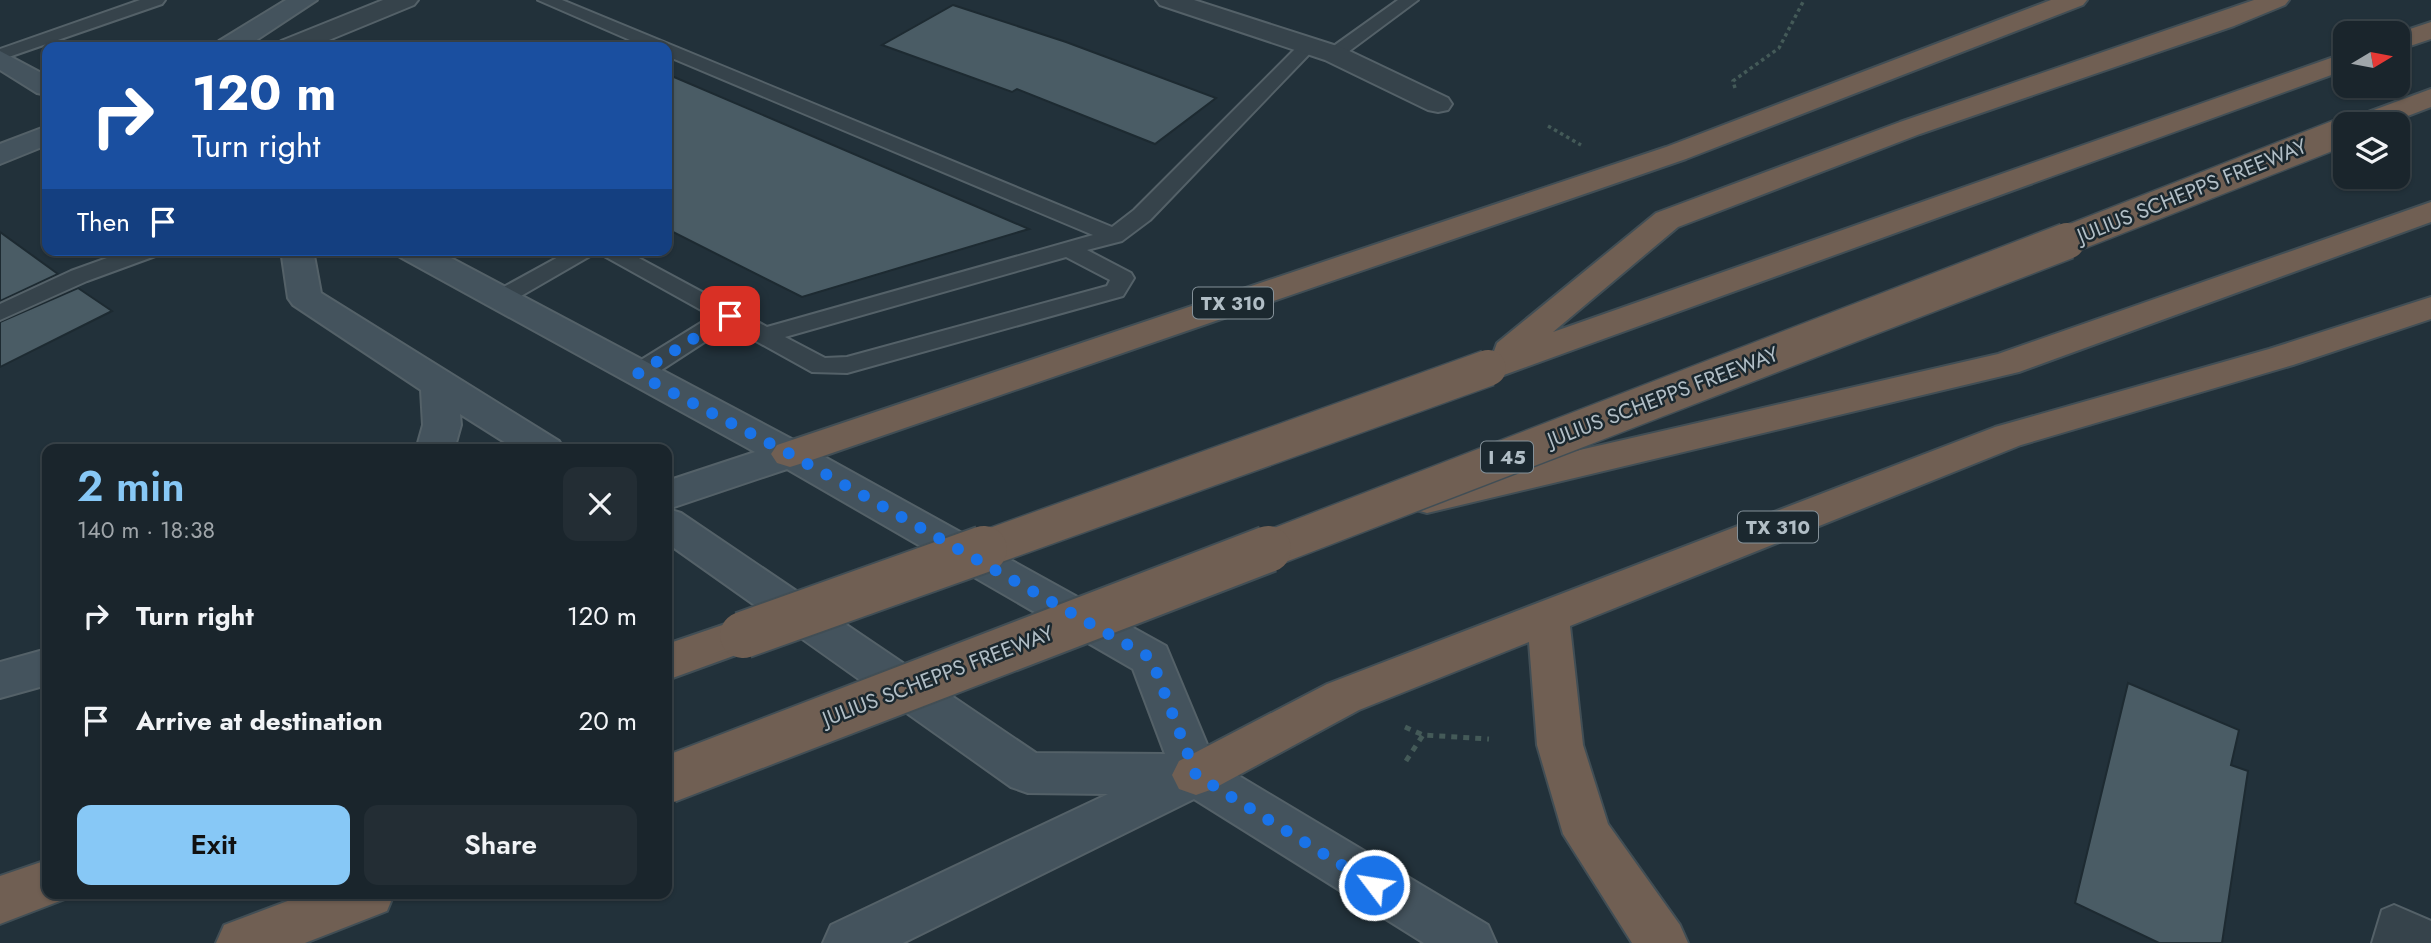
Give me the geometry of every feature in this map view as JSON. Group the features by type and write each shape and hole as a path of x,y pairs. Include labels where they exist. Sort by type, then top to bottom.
{"highway":[{"name":"TX 310","path":"790,454 1676,153 2074,0"},
{"path":"1488,368 1667,220 1910,128 2225,21 2276,0"},
{"path":"2410,38 2431,30"},
{"path":"672,660 2333,65"},
{"path":"2393,112 2431,97"},
{"name":"JULIUS SCHEPPS FREEWAY","path":"672,778 2333,136"},
{"path":"1350,517 2006,364 2431,211"},
{"name":"TX 310","path":"1548,617 2008,436 2281,357 2431,309"},
{"path":"1196,775 1343,697 1548,617 1560,745 1587,834 1662,943"},
{"path":"0,900 42,885"},
{"path":"242,943 356,899"}],"main road":[{"path":"236,42 304,0"},
{"path":"0,57 42,84"},
{"path":"0,155 42,137"},
{"path":"299,256 305,298 536,444"},
{"path":"422,256 790,454 1151,658 1196,775"},
{"path":"437,444 442,425 439,385"},
{"name":"TX 310","path":"672,493 790,454"},
{"path":"672,526 1028,772 1196,775 1470,943"},
{"path":"0,680 42,668"},
{"path":"849,943 1196,775"}],"street":[{"path":"302,42 405,0"},
{"path":"1169,0 1335,54 1438,104"}],"lane":[{"path":"0,57 156,0"},
{"path":"547,0 649,42"},
{"path":"1335,54 1409,0"},
{"path":"764,335 1114,236 1142,215 1308,46"},
{"path":"672,52 1114,236"},
{"path":"618,256 821,366 847,365 1115,291 1123,278 1068,249"},
{"path":"0,313 79,276 133,256"},
{"path":"499,299 577,256"},
{"path":"637,374 730,316"},
{"path":"2390,943 2394,922 2431,939"}],"path":[{"path":"1736,92 1733,81 1779,48 1804,0"},
{"path":"1548,126 1587,149"},
{"path":"1405,727 1423,735 1489,739"},
{"path":"1406,761 1423,735"}],"building":[{"path":"953,5 1066,42 1216,98 1155,144 1017,89 1012,92 882,45"},
{"path":"672,76 1029,229 802,297 672,232"},
{"path":"0,232 58,274 0,301"},
{"path":"78,288 112,311 0,367 0,322"},
{"path":"2128,683 2239,730 2231,765 2248,771 2222,943 2159,943 2075,903"}],"route":[{"path":"730,316 637,374 790,454 1151,658 1196,775 1374,885"}]}
